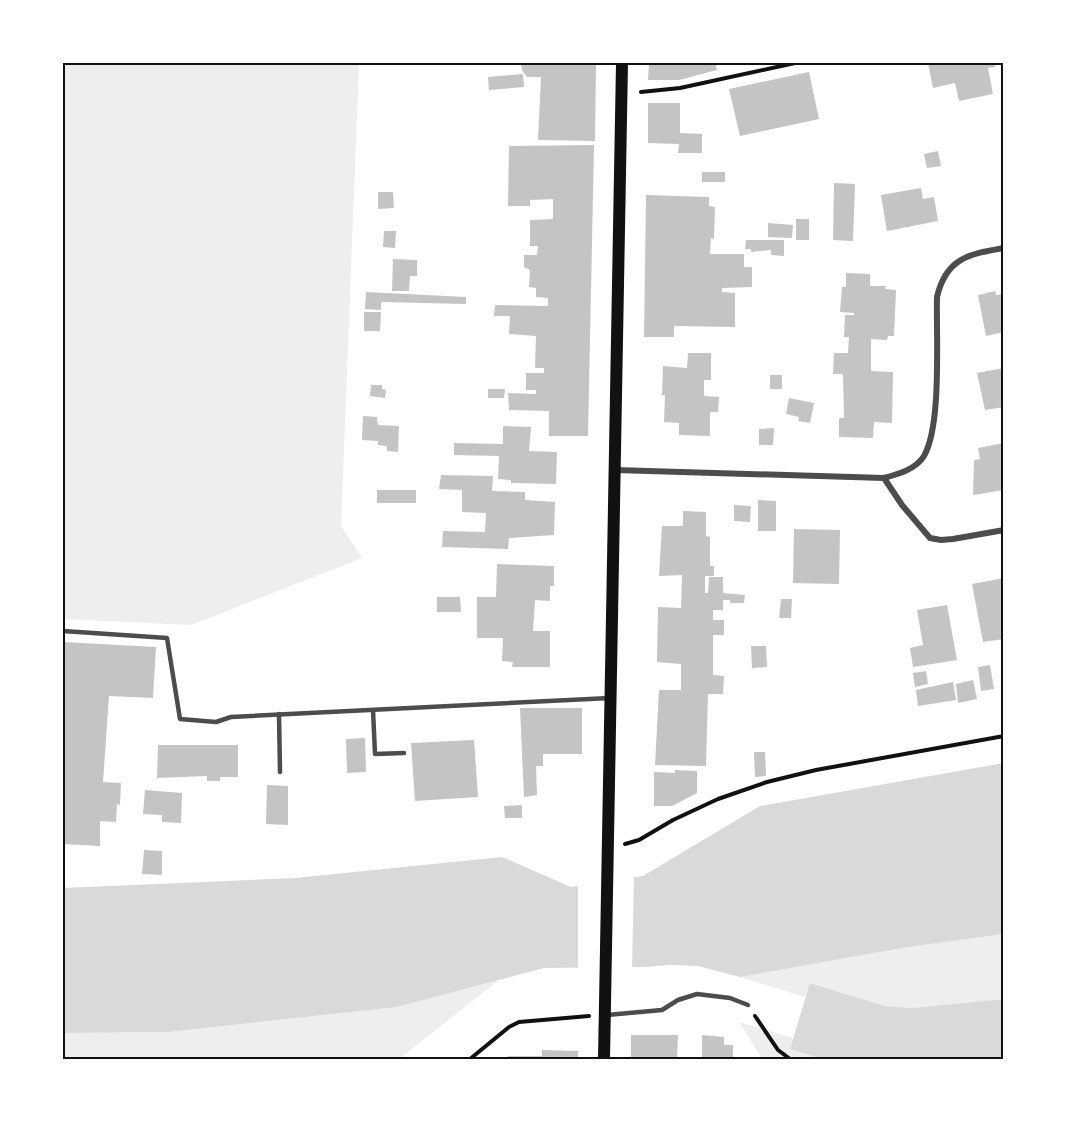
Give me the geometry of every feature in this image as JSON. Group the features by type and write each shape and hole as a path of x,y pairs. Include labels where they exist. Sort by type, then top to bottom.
{"main road":[{"path":"604,1059 622,63"}],"street":[{"path":"615,470 884,478 905,472 924,457 932,437 935,417 937,297 940,283 951,267 969,255 1004,248"},
{"path":"884,478 902,506 930,538 953,539 1004,530"}],"lane":[{"path":"63,631 167,638 180,719 216,722 231,717 279,714 609,698"},
{"path":"373,710 375,754 404,753"},
{"path":"279,714 280,772"},
{"path":"605,1015 662,1010 678,1000 697,994 730,998 748,1005"}],"path":[{"path":"622,93 680,88 795,63"},
{"path":"607,853 639,840 673,820 718,799 767,782 816,770 1004,736"},
{"path":"748,1005 778,1050 790,1059"},
{"path":"470,1059 509,1027 519,1022 605,1015"}],"shaded area":[{"path":"63,63 359,63 341,526 362,558 191,625 63,619"},
{"path":"1004,763 1004,934 908,947 740,977 698,966 544,968 397,1007 168,1032 63,1033 63,888 295,878 502,857 571,887 643,876 760,806"},
{"path":"1004,934 1004,999 912,1008 885,1006 811,983 805,997 740,977 908,947"},
{"path":"499,980 399,1059 63,1059 63,1033 168,1032 397,1007"},
{"path":"810,983 885,1006 912,1008 1004,999 1004,1059 822,1059 790,1049"},
{"path":"739,1022 793,1038 790,1049 822,1059 762,1059"}],"pier":[{"path":"634,874 632,970 578,971 578,883"}],"building":[{"path":"521,63 596,63 595,141 538,140 541,77 527,77 522,70"},
{"path":"649,63 715,63 717,70 679,80 648,80"},
{"path":"928,63 995,63 995,67 988,68 993,94 959,101 955,83 933,88"},
{"path":"809,72 819,119 740,136 729,89"},
{"path":"523,74 524,87 489,90 488,77"},
{"path":"648,103 680,103 680,133 702,134 702,153 678,153 679,144 648,143"},
{"path":"594,145 588,436 549,436 549,411 509,410 508,393 536,394 536,390 526,390 526,373 544,373 544,368 535,368 536,336 509,334 510,316 494,316 495,305 548,306 548,298 536,297 536,288 529,287 530,270 524,267 524,255 537,255 538,246 530,246 530,220 553,219 553,199 530,200 530,206 508,206 509,146"},
{"path":"938,151 941,166 927,168 924,154"},
{"path":"702,172 725,172 725,182 702,182"},
{"path":"834,183 855,184 853,241 833,240"},
{"path":"921,188 923,199 934,197 938,221 887,231 881,195"},
{"path":"378,192 393,192 394,208 378,209"},
{"path":"646,195 709,197 709,206 715,207 714,239 711,238 710,254 744,254 744,267 752,267 752,287 722,288 722,292 735,293 735,327 674,326 674,337 644,337"},
{"path":"796,219 809,219 809,240 796,240"},
{"path":"768,223 793,225 792,238 768,237"},
{"path":"384,231 396,231 395,248 383,247"},
{"path":"746,240 784,240 784,256 771,255 771,250 751,252 751,249 745,249"},
{"path":"393,259 417,260 417,276 410,276 409,291 392,291"},
{"path":"846,273 870,274 870,286 886,286 885,289 896,290 894,336 888,336 887,340 871,339 871,371 893,372 892,423 874,422 873,438 839,437 839,418 844,418 843,374 833,374 834,353 848,353 849,337 844,337 845,315 854,315 854,313 840,312 842,287 846,287"},
{"path":"995,291 996,295 1004,294 1004,332 986,336 978,295"},
{"path":"366,292 466,297 466,304 381,302 381,310 365,309"},
{"path":"364,312 381,312 380,331 364,331"},
{"path":"688,353 711,353 711,380 704,380 704,396 719,397 718,412 710,412 710,436 679,435 679,423 664,422 663,366 687,368"},
{"path":"1004,368 1004,407 985,410 977,373"},
{"path":"770,375 782,375 782,389 770,389"},
{"path":"371,385 382,385 382,389 386,390 385,398 370,396"},
{"path":"488,389 505,389 504,398 488,398"},
{"path":"789,398 814,403 810,423 798,421 799,417 786,414"},
{"path":"363,416 377,417 378,425 399,426 398,452 387,451 387,446 378,445 378,441 362,440"},
{"path":"503,426 531,427 529,451 557,452 556,484 511,483 511,480 498,479 499,456 454,455 454,443 503,444"},
{"path":"774,428 773,445 759,445 759,429"},
{"path":"1004,443 1004,490 973,495 974,460 980,459 978,448"},
{"path":"441,475 493,476 492,491 525,492 525,500 555,502 554,535 509,538 508,549 442,547 443,531 485,532 486,513 462,512 462,490 439,489"},
{"path":"377,490 416,490 416,503 377,503"},
{"path":"758,500 776,501 776,531 758,531"},
{"path":"734,505 751,506 750,522 734,521"},
{"path":"683,511 706,512 706,536 710,537 710,566 714,566 714,576 705,576 705,593 708,593 709,577 723,577 723,593 745,595 744,603 730,603 730,600 723,600 723,610 713,610 713,620 724,620 724,635 713,635 713,675 724,676 723,694 708,694 706,766 655,765 659,690 681,690 681,664 657,662 658,607 681,608 682,575 659,576 662,526 683,526"},
{"path":"794,529 840,530 839,584 793,583"},
{"path":"497,564 554,566 554,586 550,586 550,601 535,600 533,631 550,631 550,667 512,667 513,662 502,661 503,638 477,638 477,597 496,597"},
{"path":"1004,578 1004,639 983,642 972,584"},
{"path":"437,597 460,597 461,612 437,612"},
{"path":"781,599 792,599 791,618 779,618"},
{"path":"947,605 957,660 913,667 910,648 923,645 917,610"},
{"path":"63,642 156,647 153,698 109,696 103,782 121,783 120,805 117,804 116,822 100,821 100,846 63,844"},
{"path":"751,646 766,646 767,667 752,668"},
{"path":"990,665 994,689 981,691 978,667"},
{"path":"926,671 928,684 915,687 913,673"},
{"path":"973,680 977,699 958,703 956,684"},
{"path":"953,682 956,700 918,706 916,690"},
{"path":"520,708 582,708 582,754 543,754 543,766 536,766 537,795 524,797"},
{"path":"365,738 366,772 347,773 346,739"},
{"path":"474,740 478,797 415,801 411,743"},
{"path":"158,745 238,745 238,777 220,777 220,781 207,781 207,776 157,778"},
{"path":"754,752 765,752 766,776 755,777"},
{"path":"675,770 697,771 697,793 672,806 654,806 654,772 675,773"},
{"path":"267,785 288,786 288,825 266,824"},
{"path":"145,790 182,793 181,823 162,822 162,815 143,814"},
{"path":"522,805 522,818 505,818 504,806"},
{"path":"144,850 162,851 162,875 142,874"},
{"path":"631,1035 678,1035 677,1059 631,1059"},
{"path":"702,1035 724,1037 724,1045 733,1045 733,1059 702,1059"},
{"path":"542,1050 578,1051 578,1059 507,1059 508,1056 542,1056"}]}
